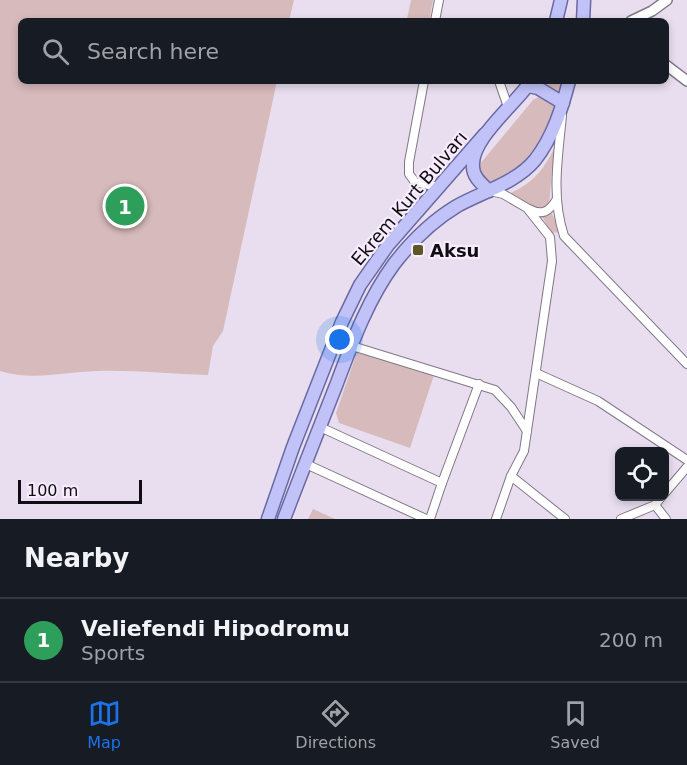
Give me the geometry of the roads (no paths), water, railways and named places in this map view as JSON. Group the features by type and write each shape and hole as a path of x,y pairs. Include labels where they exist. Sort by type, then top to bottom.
{"main road":[{"path":"557,18 561,0"},
{"path":"583,18 584,0"},
{"name":"Ekrem Kurt Bulvarı","path":"268,519 292,447 342,322 360,285 388,245 526,84"},
{"path":"529,84 563,103"},
{"name":"Ekrem Kurt Bulvarı","path":"284,519 352,346 375,293 393,265 417,237 438,219 459,205 519,174 534,161 557,120 568,84"},
{"path":"485,134 472,167 475,175 489,191"}],"street":[{"path":"436,18 439,0"},
{"path":"636,18 667,0"},
{"path":"669,67 687,81"},
{"path":"423,84 409,162 409,174 415,182 438,187"},
{"path":"500,84 508,107"},
{"path":"573,84 563,103 556,182 558,219 564,236 687,364"},
{"path":"489,191 503,194 536,213 545,213 550,210 556,200"},
{"path":"496,519 511,476 524,451 552,261 550,237 527,208"},
{"path":"550,237 564,236"},
{"path":"352,346 495,390 511,407 527,431"},
{"path":"536,373 598,401 687,460"},
{"path":"306,464 428,519 479,384"},
{"path":"320,427 442,483"},
{"path":"669,488 687,467"},
{"path":"511,476 566,519"},
{"path":"621,519 655,505 658,501"},
{"path":"655,505 666,519"}],"place":[{"name":"Veliefendi Hipodromu","path":"125,206"},
{"name":"Aksu","path":"418,250"}]}
